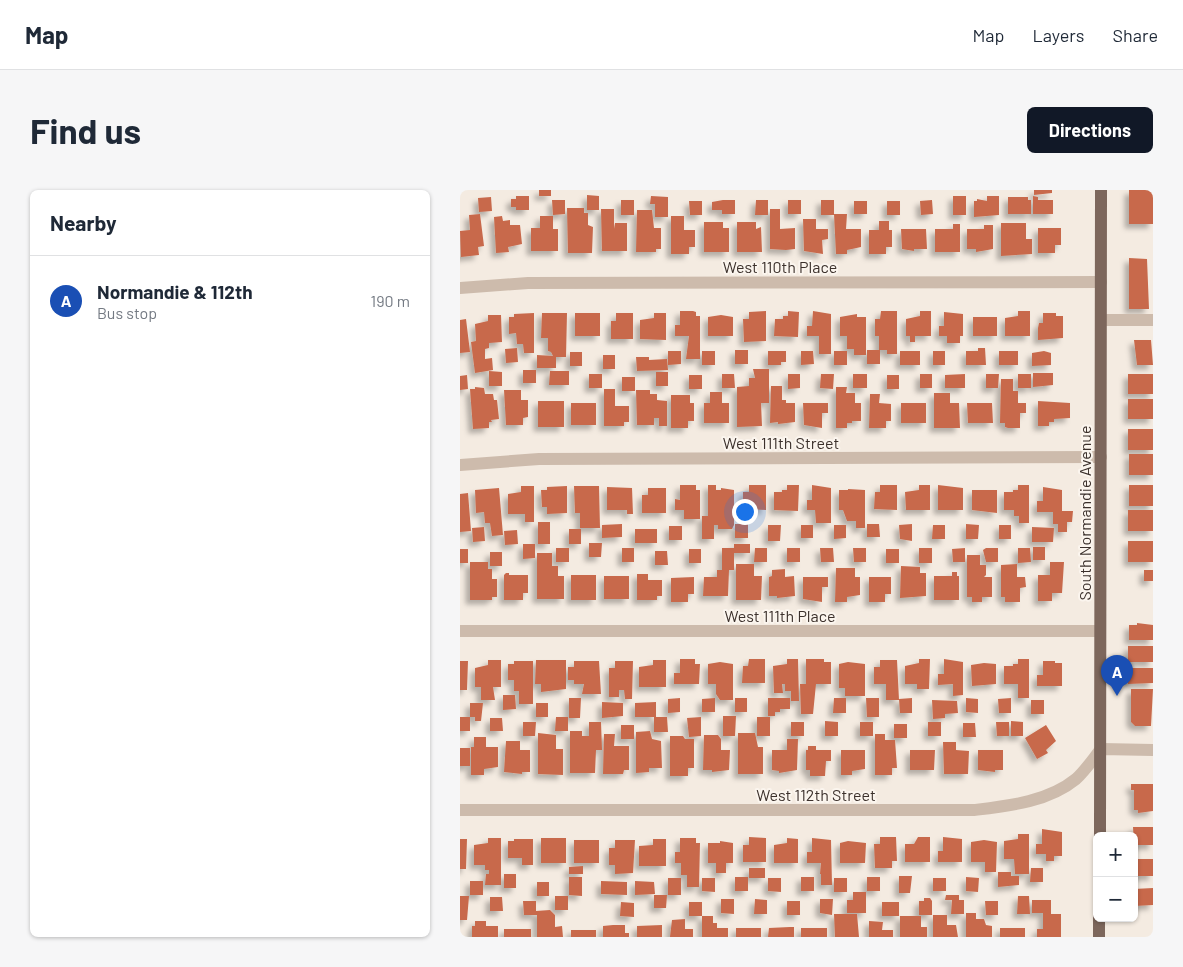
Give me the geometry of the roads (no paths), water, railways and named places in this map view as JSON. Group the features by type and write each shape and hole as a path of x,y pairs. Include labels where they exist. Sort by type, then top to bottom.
{"main road":[{"name":"South Normandie Avenue","path":"1100,832 1101,190"},
{"path":"1099,922 1099,937"}],"street":[{"name":"West 110th Place","path":"460,288 538,283 1101,282"},
{"path":"1101,320 1153,320"},
{"name":"West 111th Street","path":"460,465 538,459 1101,458"},
{"name":"West 111th Place","path":"460,631 1100,631"},
{"path":"1101,749 1153,750"},
{"name":"West 112th Street","path":"460,810 974,810 1009,806 1057,790 1076,779 1101,749"}],"place":[{"name":"Normandie & 112th","path":"1117,696"}]}
